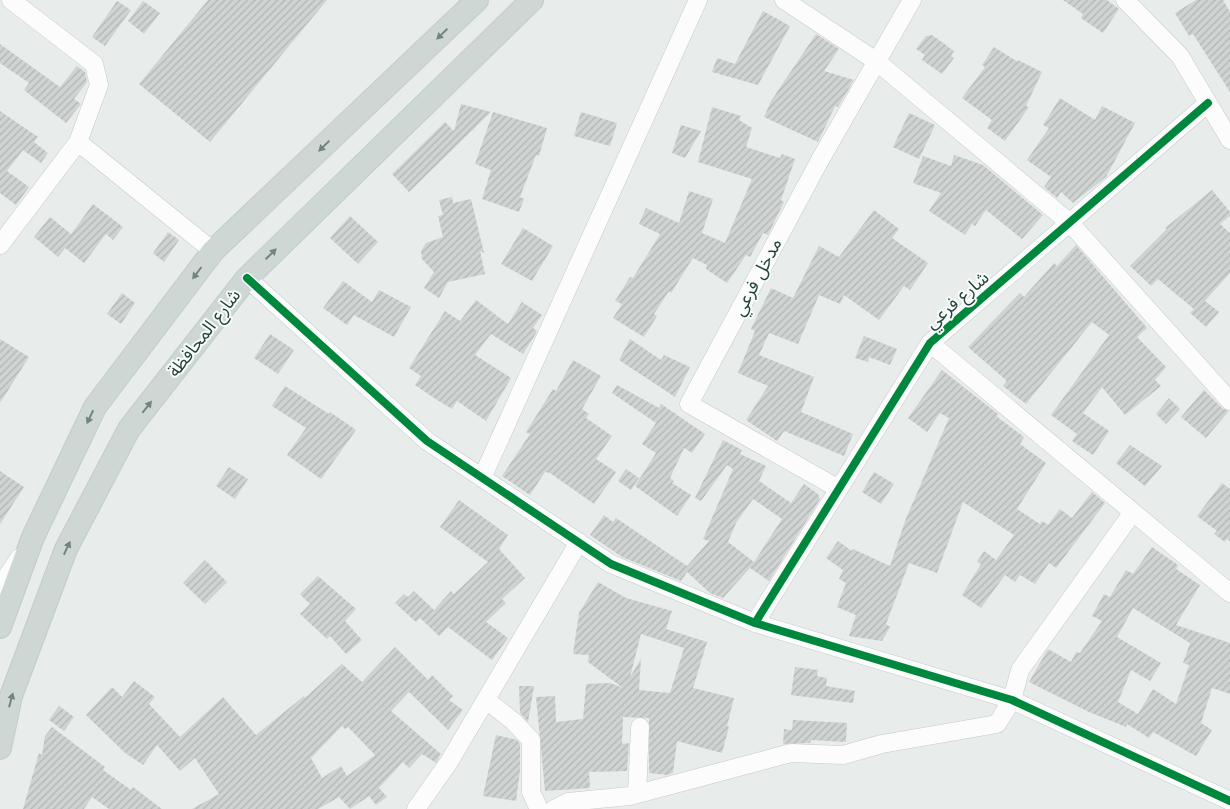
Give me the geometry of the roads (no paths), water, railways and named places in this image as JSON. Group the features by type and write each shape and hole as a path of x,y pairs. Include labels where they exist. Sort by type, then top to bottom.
{"main road":[{"path":"0,627 33,537 95,407 213,251 477,0"},
{"name":"شارع المحافظة","path":"0,748 12,696 66,549 125,438 247,278 532,0"}],"street":[{"path":"0,245 78,142 99,85 94,64 11,0"},
{"path":"482,478 698,0"},
{"path":"784,0 876,62 1070,222 1230,401"},
{"name":"مدخل فرعي","path":"839,489 688,404 820,160 912,0"},
{"path":"1125,0 1180,56 1230,140"},
{"name":"شارع فرعي","path":"754,623 930,343 1208,103"},
{"path":"78,142 213,251"},
{"path":"247,278 427,441 611,564 754,623 1012,700 1230,801"},
{"path":"930,343 1230,593"},
{"path":"554,809 568,802 637,794 791,753 843,755 882,744 997,724 1012,700 1020,670 1133,512"},
{"path":"0,587 33,537"},
{"path":"416,809 449,762 579,542"},
{"path":"486,700 513,721 531,740 531,792 539,809"},
{"path":"637,794 640,727"}]}
